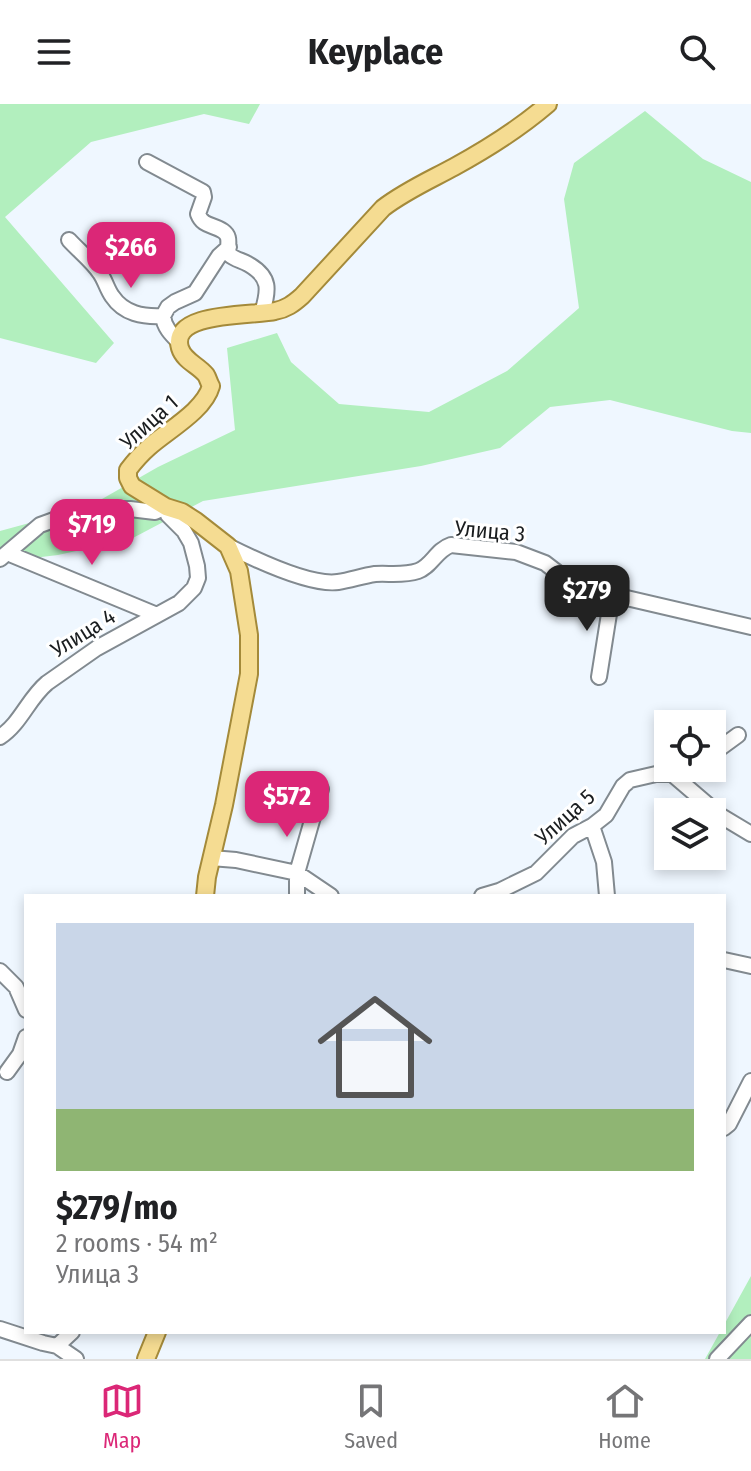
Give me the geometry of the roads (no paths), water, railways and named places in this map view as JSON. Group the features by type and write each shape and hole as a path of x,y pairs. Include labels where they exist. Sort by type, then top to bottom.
{"main road":[{"path":"179,342 183,329 192,324 290,306 398,196 485,149 548,104"},
{"name":"Улица 1","path":"179,342 184,356 206,375 211,386 209,396 148,447 128,470 128,478 132,486 166,507 182,512 228,546"},
{"path":"205,894 249,674 249,635 239,571 228,546"},
{"path":"146,1359 156,1334"}],"street":[{"path":"147,162 203,192 199,219 224,232 229,239 229,253 252,266 266,281 268,293 262,313"},
{"path":"69,240 102,275 110,294 120,306 140,315 163,316"},
{"path":"179,342 166,326 163,316 168,307 195,293 219,256 229,247"},
{"path":"157,615 6,557 40,525 62,517 99,509 155,512 166,507"},
{"name":"Улица 4","path":"0,737 15,725 47,683 97,648 188,596 198,578 197,566 191,543 168,515 166,507"},
{"name":"Улица 3","path":"228,546 255,560 315,580 337,582 421,570 451,545 516,552 545,563 575,586 751,627"},
{"path":"599,677 612,595"},
{"path":"726,744 738,735"},
{"name":"Улица 5","path":"499,893 530,877 573,836 606,815 630,780 654,774"},
{"path":"689,782 721,816 751,834"},
{"path":"297,894 297,873 321,789"},
{"path":"592,826 604,862 607,894"},
{"path":"211,858 297,873 328,894"},
{"path":"726,960 751,966"},
{"path":"0,971 16,987 24,1005"},
{"path":"7,1072 24,1043"},
{"path":"726,1126 751,1081"},
{"path":"717,1359 751,1323"},
{"path":"0,1329 57,1346 76,1359"},
{"path":"57,1346 70,1334"}]}
